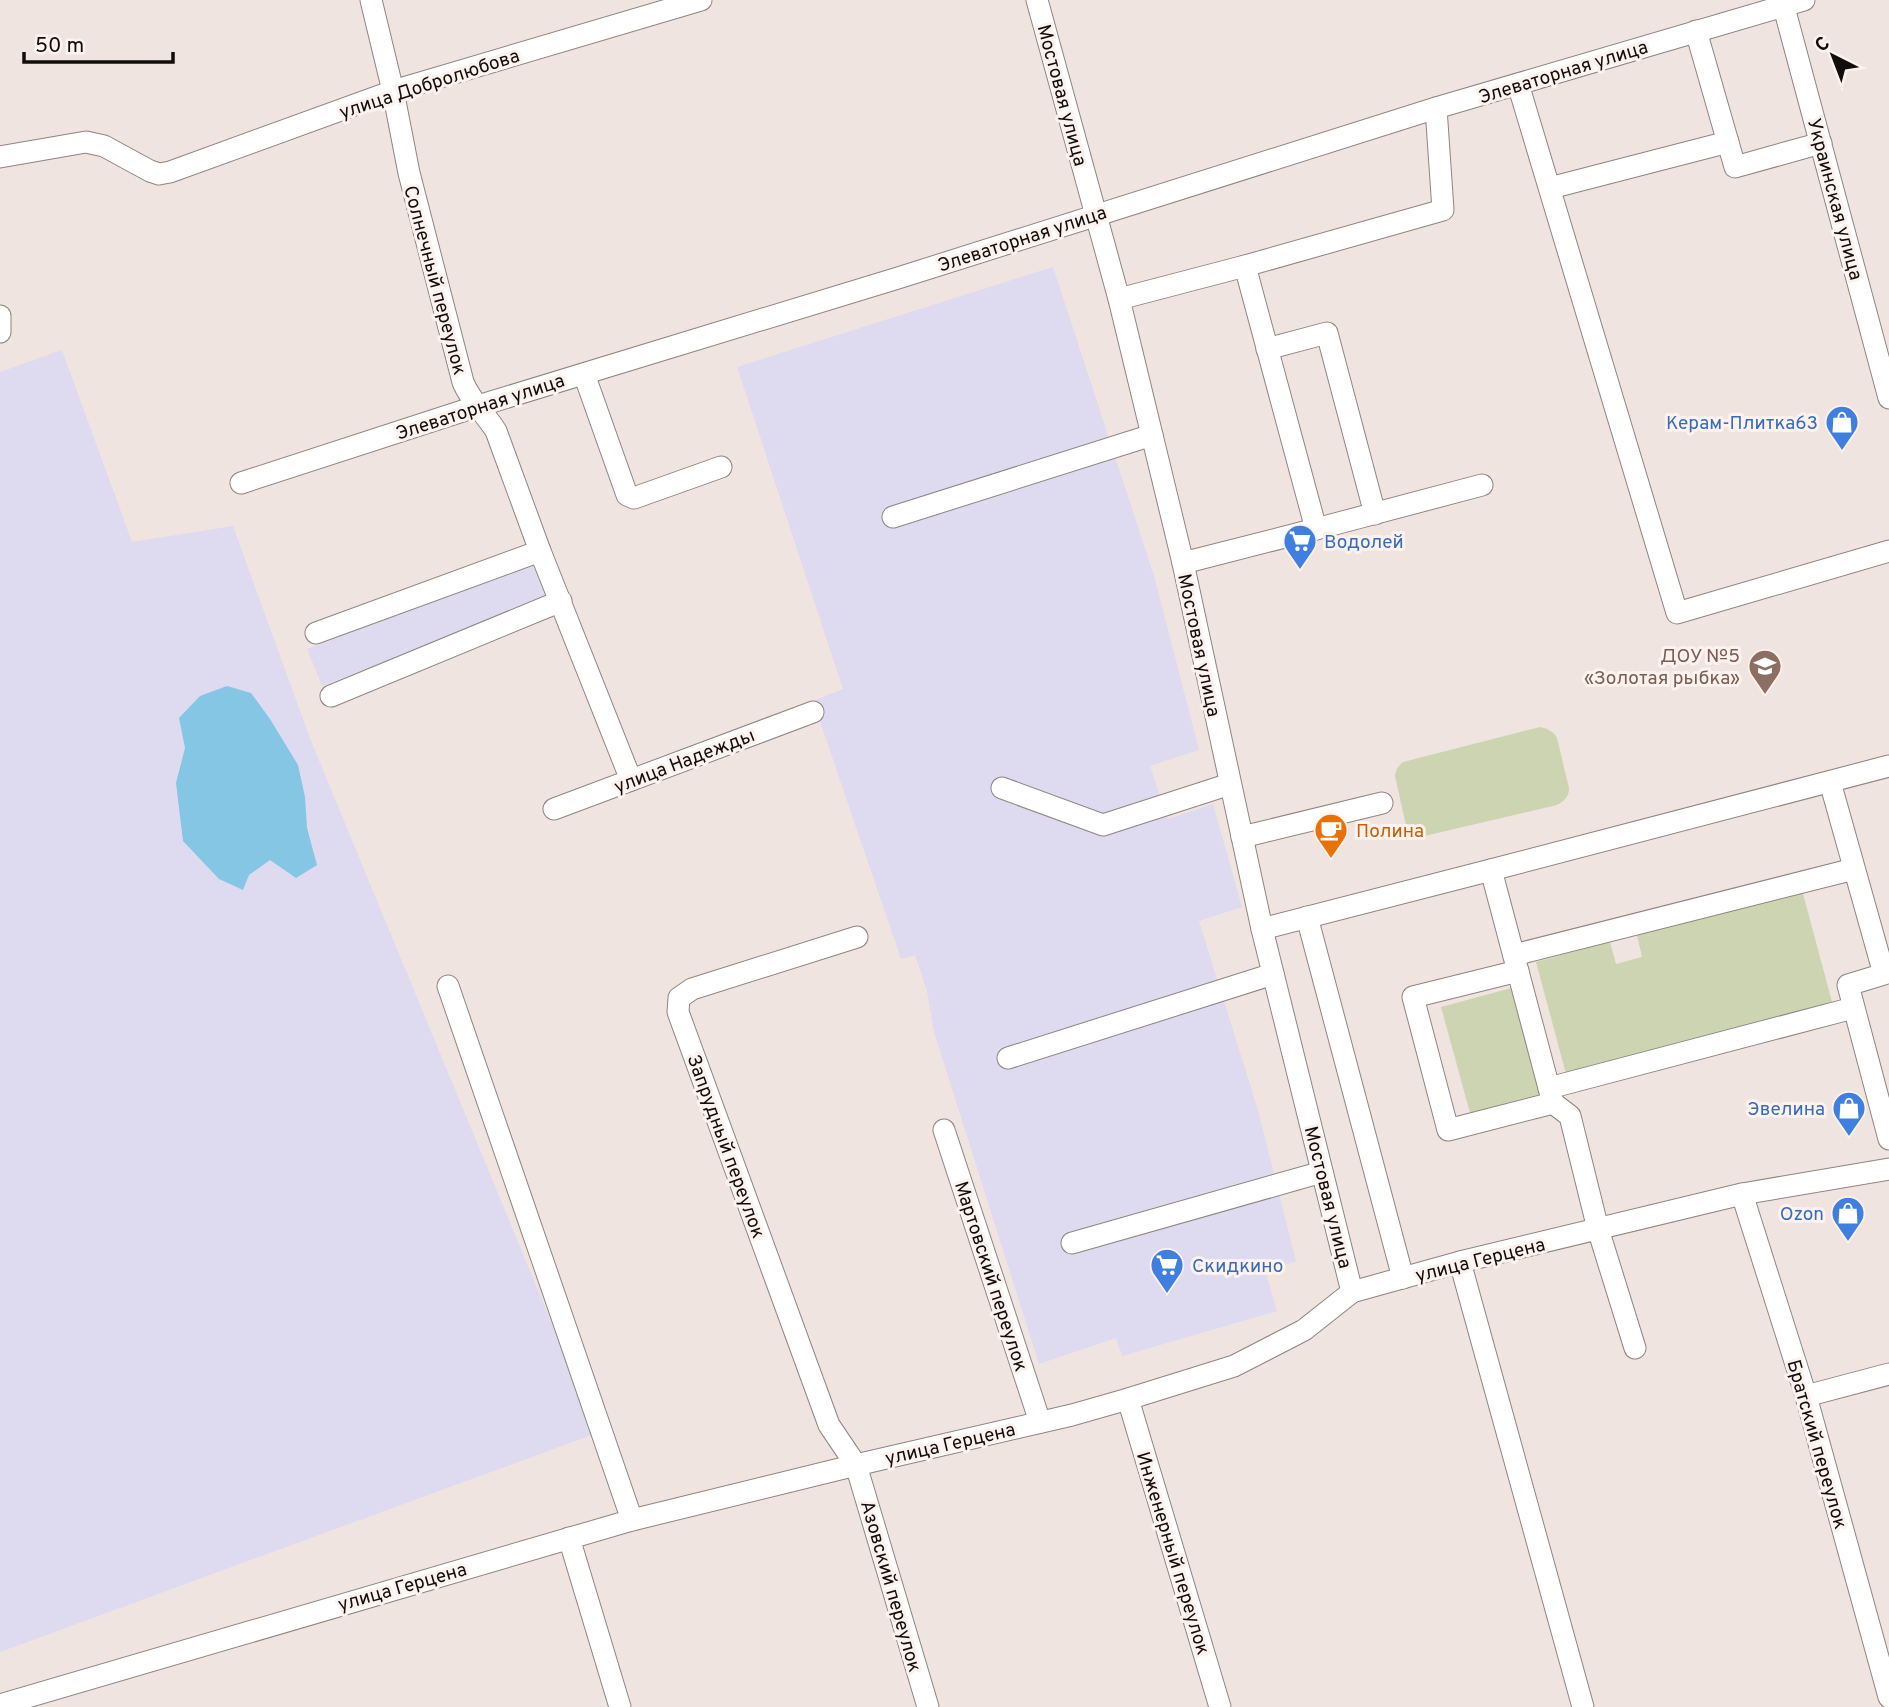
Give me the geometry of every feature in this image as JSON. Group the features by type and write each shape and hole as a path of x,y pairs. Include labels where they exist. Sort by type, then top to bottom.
{"street":[{"name":"Солнечный переулок","path":"371,0 393,91 408,173 463,382 496,431 540,551 631,780"},
{"name":"улица Добролюбова","path":"0,157 86,142 104,146 150,171 159,174 170,172 393,91 701,0"},
{"name":"Мостовая улица","path":"1037,0 1119,299 1182,564 1262,929 1352,1292"},
{"name":"Элеваторная улица","path":"242,483 478,406 898,278 1436,108 1790,2"},
{"name":"Украинская улица","path":"1790,2 1821,143 1889,398"},
{"path":"1696,31 1735,167 1821,143"},
{"path":"1518,84 1677,613 1889,551"},
{"path":"1119,299 1443,210 1436,108"},
{"path":"1550,188 1728,142"},
{"path":"1245,266 1316,529"},
{"path":"0,316 0,332"},
{"path":"1267,349 1327,333 1375,514"},
{"path":"584,373 627,495 635,498 721,467"},
{"path":"893,517 1152,435"},
{"path":"1182,564 1482,485"},
{"path":"316,633 540,551"},
{"path":"331,696 561,601"},
{"name":"улица Надежды","path":"554,809 813,712"},
{"path":"1262,929 1889,766"},
{"path":"1830,782 1884,974 1848,985 1889,1139"},
{"path":"1002,788 1103,825 1230,784"},
{"path":"1242,837 1382,803"},
{"path":"1853,1008 1551,1095 1448,1129 1413,997 1516,963 1854,869"},
{"path":"1491,870 1551,1095 1570,1116 1598,1229 1634,1348"},
{"path":"1307,917 1403,1278"},
{"name":"Запрудный переулок","path":"856,1465 829,1425 678,1012 678,999 692,989 857,937"},
{"path":"1008,1058 1273,974"},
{"path":"448,986 632,1520"},
{"name":"Мартовский переулок","path":"944,1130 1040,1422"},
{"name":"улица Герцена","path":"0,1705 632,1520 1128,1399 1234,1366 1304,1331 1352,1292 1460,1262 1742,1194 1889,1169"},
{"path":"1072,1243 1322,1172"},
{"name":"Братский переулок","path":"1742,1194 1806,1396 1889,1697"},
{"path":"1460,1262 1583,1707"},
{"path":"1806,1396 1889,1374"},
{"name":"Инженерный переулок","path":"1128,1399 1220,1707"},
{"name":"Азовский переулок","path":"856,1465 928,1707"},
{"path":"569,1538 620,1707"}],"shaded area":[{"path":"1053,267 1155,579 1199,750 1150,766 1168,819 1213,804 1242,907 1199,921 1258,1110 1296,1261 1265,1271 1277,1311 1122,1356 1116,1338 1039,1364 934,1032 927,991 915,955 901,959 813,701 843,689 737,367"},
{"path":"62,350 132,542 233,526 311,741 597,1433 0,1652 0,372"},
{"path":"535,561 549,598 322,686 307,649"}],"green space":[{"path":"1540,727 1557,738 1569,788 1562,802 1420,837 1408,832 1395,776 1397,768 1403,762"},
{"path":"1802,890 1832,1002 1566,1074 1536,962 1610,942 1616,964 1642,957 1637,935"},
{"path":"1515,987 1544,1093 1470,1113 1441,1007"}],"water":[{"path":"227,686 251,693 298,765 305,797 307,828 317,865 296,878 270,860 249,875 243,890 219,879 183,841 176,783 185,748 179,718 200,696"}],"place":[{"name":"Керам-Плитка63","path":"1842,452"},
{"name":"Водолей","path":"1300,571"},
{"name":"ДОУ №5 «Золотая рыбка»","path":"1765,696"},
{"name":"Полина","path":"1331,860"},
{"name":"Эвелина","path":"1849,1138"},
{"name":"Ozon","path":"1848,1243"},
{"name":"Скидкино","path":"1167,1295"}]}
